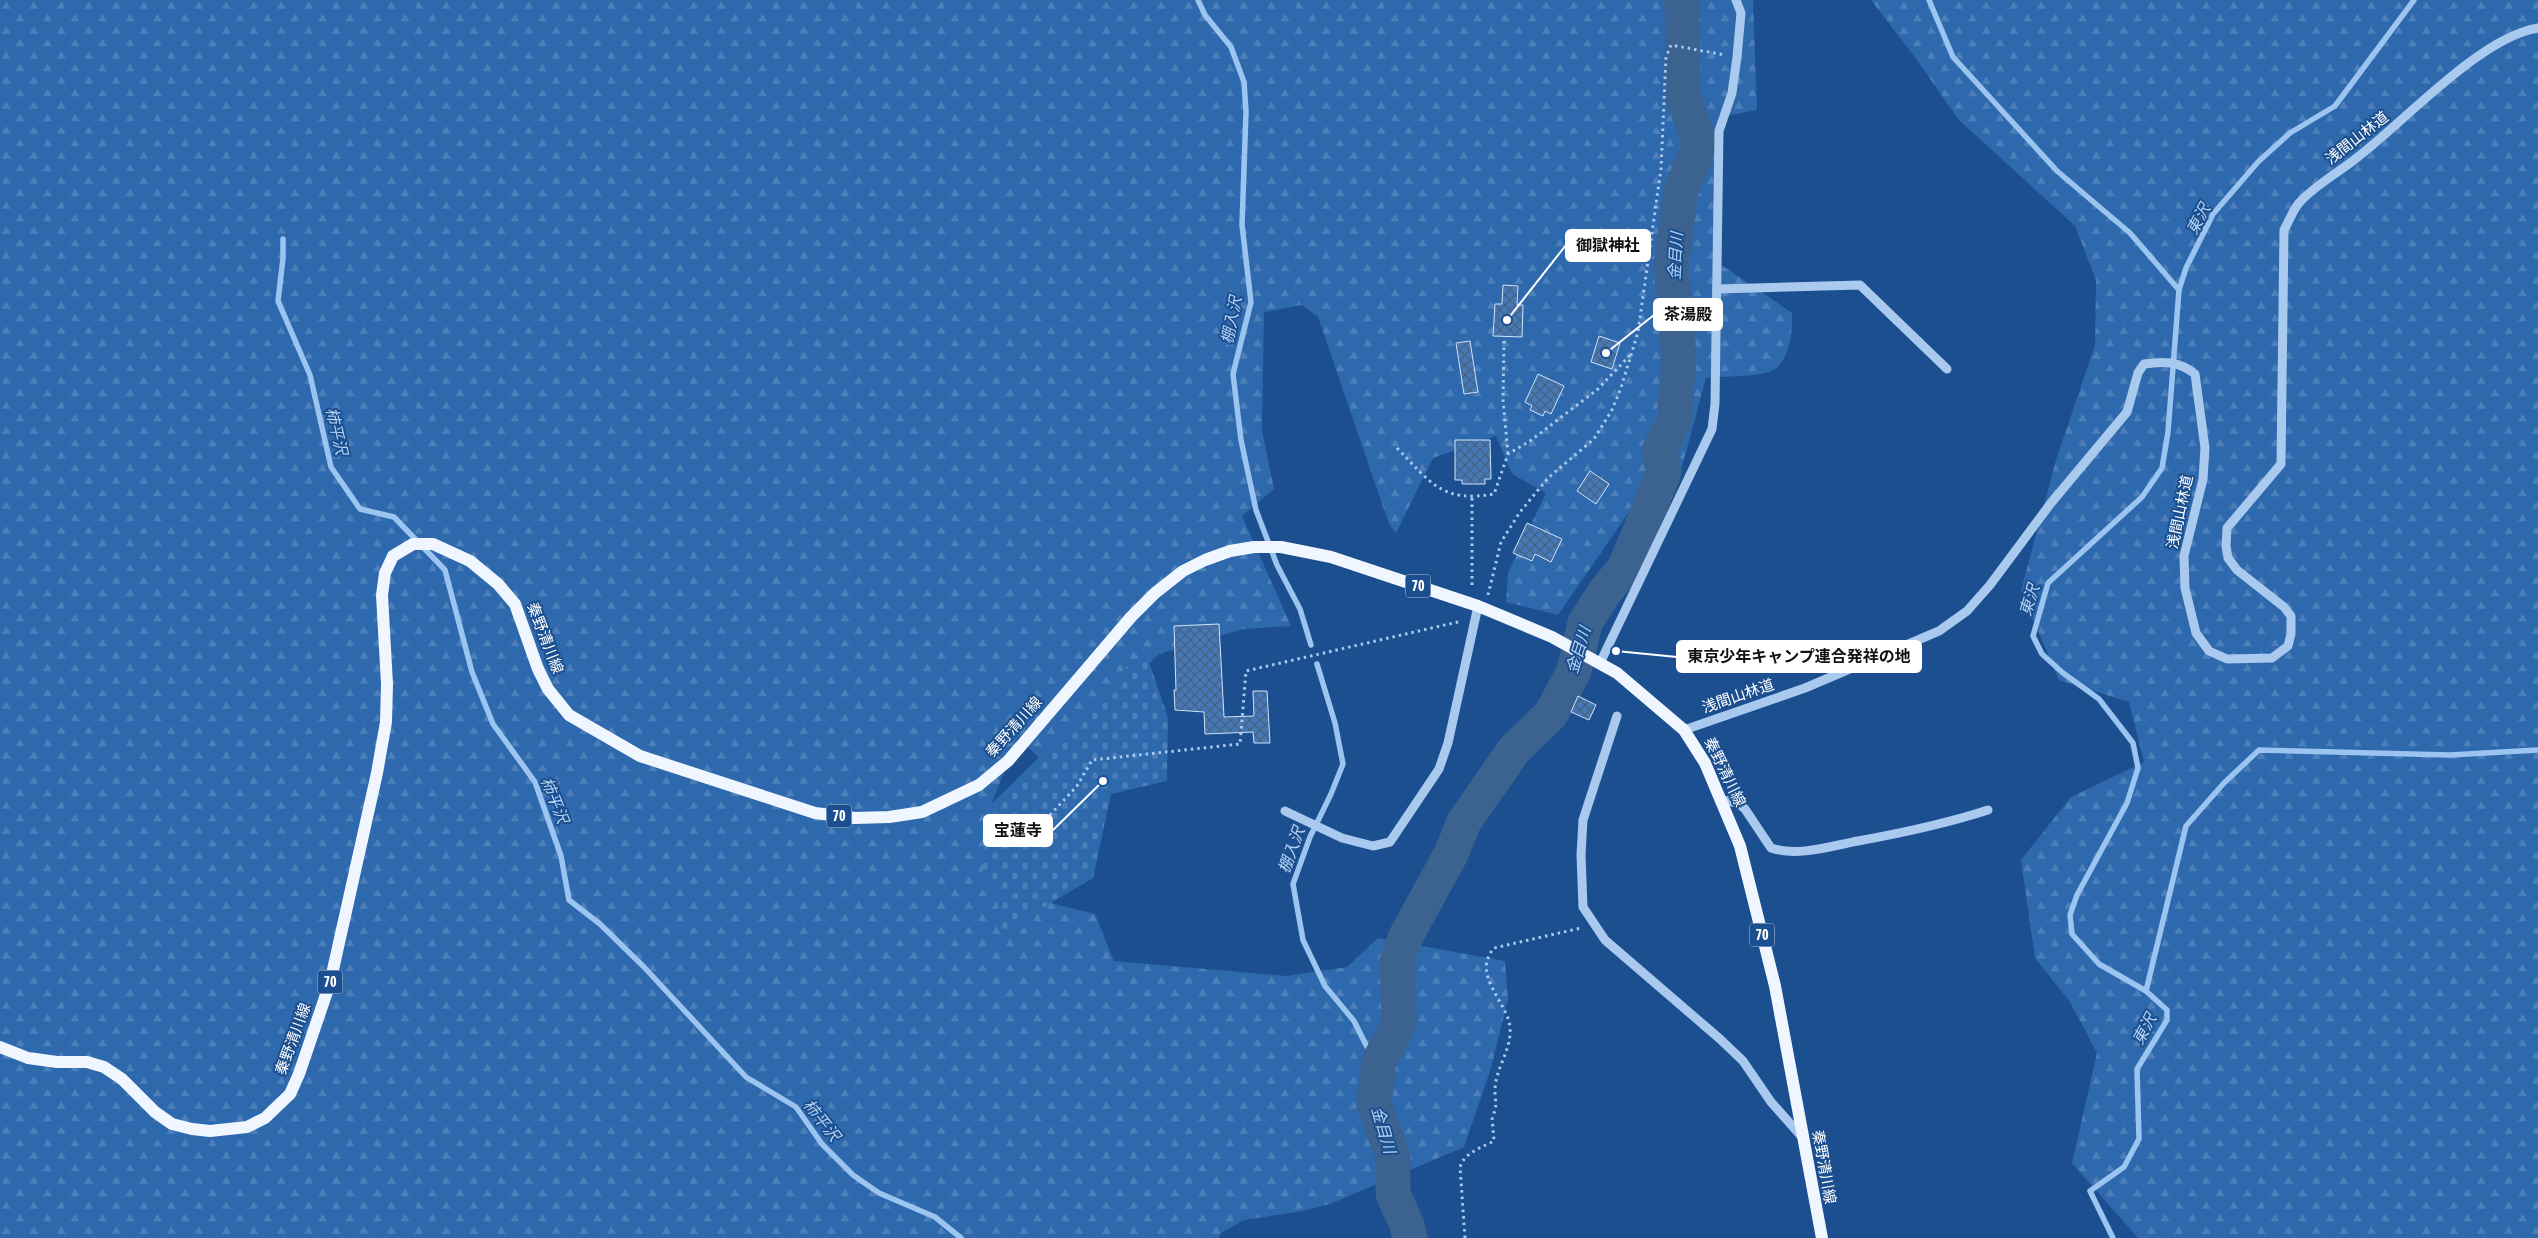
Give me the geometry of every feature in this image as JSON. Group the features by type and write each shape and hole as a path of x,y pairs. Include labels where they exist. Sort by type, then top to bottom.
{"main road":[{"name":"秦野清川線","path":"0,1047 28,1058 57,1062 87,1062 104,1067 122,1079 155,1112 172,1124 192,1129 210,1131 247,1128 265,1118 290,1094 299,1074 330,983 377,773 386,722 387,684 382,595 385,573 393,556 402,548 413,544 433,544 470,561 498,584 515,604 538,669 548,690 569,715 640,756 815,813 855,818 889,817 922,812 979,785 1008,761 1131,617 1156,592 1183,571 1230,551 1254,547 1281,547 1330,557 1479,606 1552,636 1631,683 1684,730 1705,763 1740,846 1775,986 1822,1238"}],"street":[{"path":"1600,663 1712,429 1715,404 1718,289 1719,131 1732,93 1737,57 1741,13 1736,0"},
{"name":"浅間山林道","path":"1684,730 1805,688 1939,631 1967,610 1990,585 2051,503 2127,412 2138,373 2144,364 2161,362 2185,366 2195,374 2205,448 2203,478 2184,556 2184,588 2196,633 2210,651 2227,659 2272,658 2288,646 2291,634 2291,616 2284,607 2237,570 2228,558 2226,546 2227,528 2281,464 2284,230 2298,204 2327,179 2358,158 2484,50 2513,36 2538,28"},
{"path":"1718,289 1860,285 1948,369"},
{"path":"1285,811 1342,838 1373,846 1390,842 1439,770 1448,743 1479,606"},
{"path":"1617,716 1583,820 1581,856 1583,907 1605,940 1720,1038 1743,1061 1770,1102 1803,1138"},
{"path":"1722,800 1738,803 1745,809 1771,848 1795,851 1915,831 1949,823 1988,810"}],"path":[{"path":"1050,815 1077,786 1092,760 1240,744 1246,670 1472,618 1479,606 1501,542 1520,512 1548,478 1594,439 1612,410 1632,354 1638,332 1661,169 1666,57 1671,45 1737,57"},
{"path":"1397,448 1444,492 1472,498 1494,494 1508,454 1503,400 1504,341"},
{"path":"1508,454 1530,441 1598,389 1632,354"},
{"path":"1472,498 1479,606"},
{"path":"1465,1238 1460,1167 1462,1160 1468,1154 1494,1141 1492,1116 1495,1111 1495,1090 1509,1040 1510,1025 1492,989 1487,969 1488,956 1494,948 1594,925"}],"green space":[{"path":"0,0 1753,0 1757,110 1720,117 1720,264 1792,313 1789,346 1782,362 1769,372 1747,376 1706,378 1680,474 1640,496 1558,615 1506,602 1508,573 1546,493 1512,474 1496,436 1433,458 1396,533 1389,524 1318,317 1302,305 1264,312 1262,431 1274,489 1242,516 1291,626 1243,629 1159,654 1095,715 1047,766 1018,737 985,820 998,900 1051,903 1095,914 1114,961 1286,976 1347,967 1378,938 1505,961 1508,999 1491,1068 1464,1147 1330,1204 1302,1211 1244,1220 1221,1233 1219,1238 0,1238"},
{"path":"1871,0 2538,0 2538,1238 2138,1238 2072,1163 2097,1053 2070,1002 2035,958 2021,860 2071,797 2144,762 2129,702 2059,680 2021,591 2056,460 2095,345 2096,280 2075,226 1958,119 1917,60"},
{"path":"1144,647 1168,718 1167,781 1111,794 1093,878 1002,932 996,890 983,875 986,809 1095,703"}],"building":[{"path":"1503,285 1518,286 1517,305 1523,305 1522,337 1493,336 1495,304 1502,304"},
{"path":"1599,336 1620,343 1612,369 1591,362"},
{"path":"1470,341 1478,392 1464,394 1456,343"},
{"path":"1538,374 1564,386 1551,414 1545,411 1543,416 1530,410 1532,406 1525,402"},
{"path":"1455,440 1490,440 1491,479 1485,479 1485,484 1462,484 1462,480 1455,480"},
{"path":"1590,471 1609,484 1596,504 1577,491"},
{"path":"1527,523 1562,539 1551,562 1535,554 1532,561 1513,553"},
{"path":"1219,624 1224,717 1254,716 1253,691 1267,691 1270,743 1254,743 1253,732 1205,734 1204,712 1175,710 1174,626"},
{"path":"1578,696 1596,705 1589,720 1571,712"}],"waterway":[{"name":"棚入沢","path":"1198,0 1205,15 1231,47 1244,82 1246,112 1242,225 1251,302 1233,374 1241,440 1256,510 1277,565 1300,609 1311,645"},
{"name":"金目川","path":"1410,1238 1407,1225 1393,1194 1393,1156 1374,1105 1379,1061 1399,1024 1397,960 1406,936 1451,854 1464,822 1514,750 1551,714 1574,671 1585,623 1604,593 1625,567 1664,473 1659,451 1674,421 1679,359 1671,266 1681,192 1700,143 1683,96 1682,0"},
{"path":"1929,0 1953,57 2057,171 2130,233 2179,290"},
{"name":"東沢","path":"2113,1238 2090,1191 2124,1167 2139,1139 2137,1069 2167,1020 2167,1010 2146,991 2099,964 2072,934 2070,915 2077,895 2127,803 2138,768 2133,743 2099,699 2063,673 2042,654 2033,636 2048,583 2142,497 2162,468 2168,432 2179,290 2186,268 2213,214 2258,162 2290,133 2335,106 2414,0"},
{"name":"柿平沢","path":"283,239 283,258 278,301 310,375 331,467 360,509 394,517 445,570 472,672 493,724 535,782 561,856 569,900 600,924 644,967 746,1077 796,1107 822,1144 853,1175 879,1193 935,1217 961,1238"},
{"name":"棚入沢","path":"1317,664 1335,723 1343,764 1310,837 1293,884 1303,940 1325,986 1354,1021 1366,1045 1379,1061"},
{"path":"2146,991 2186,826 2224,783 2259,750 2450,755 2538,750"}],"place":[{"name":"御獄神社","path":"1507,320"},
{"name":"茶湯殿","path":"1606,353"},
{"name":"東京少年キャンプ連合発祥の地","path":"1616,651"},
{"name":"宝蓮寺","path":"1103,781"}]}
